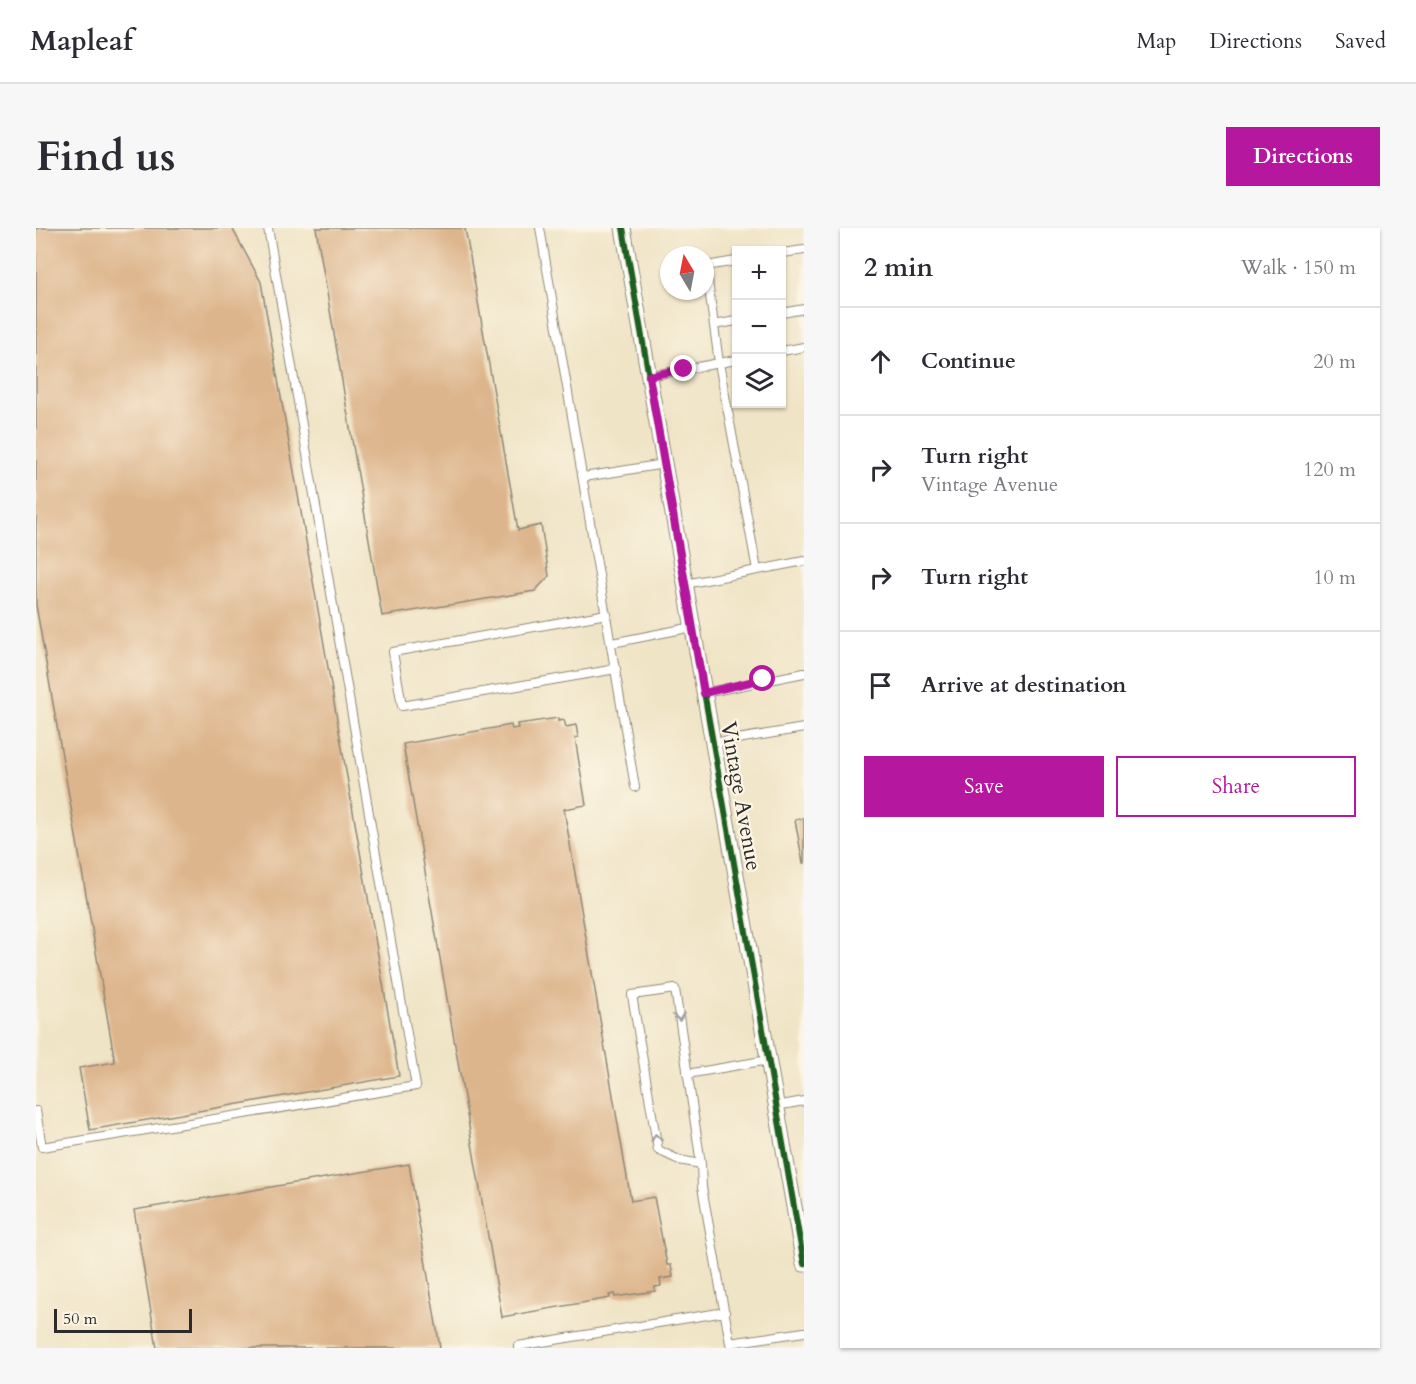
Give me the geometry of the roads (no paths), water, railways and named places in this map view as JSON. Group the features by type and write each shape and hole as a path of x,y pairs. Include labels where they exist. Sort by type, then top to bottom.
{"street":[{"name":"Vintage Avenue","path":"623,228 804,1264"}],"lane":[{"path":"36,1111 42,1147 416,1086 268,228"},
{"path":"540,228 635,787"},
{"path":"786,252 804,250"},
{"path":"732,262 706,266 719,363 757,570"},
{"path":"786,312 804,309"},
{"path":"714,325 732,322"},
{"path":"786,350 804,347"},
{"path":"649,376 732,361"},
{"path":"584,477 664,464"},
{"path":"685,584 804,561"},
{"path":"607,615 393,652 402,706 616,669"},
{"path":"612,643 693,627"},
{"path":"704,693 804,673"},
{"path":"713,743 804,728"},
{"path":"701,1164 679,1160 658,1150 632,995 675,989 701,1164 702,1187 731,1346 804,1332"},
{"path":"687,1074 768,1060"},
{"path":"776,1106 804,1101"},
{"path":"518,1348 518,1346 725,1312"}]}
